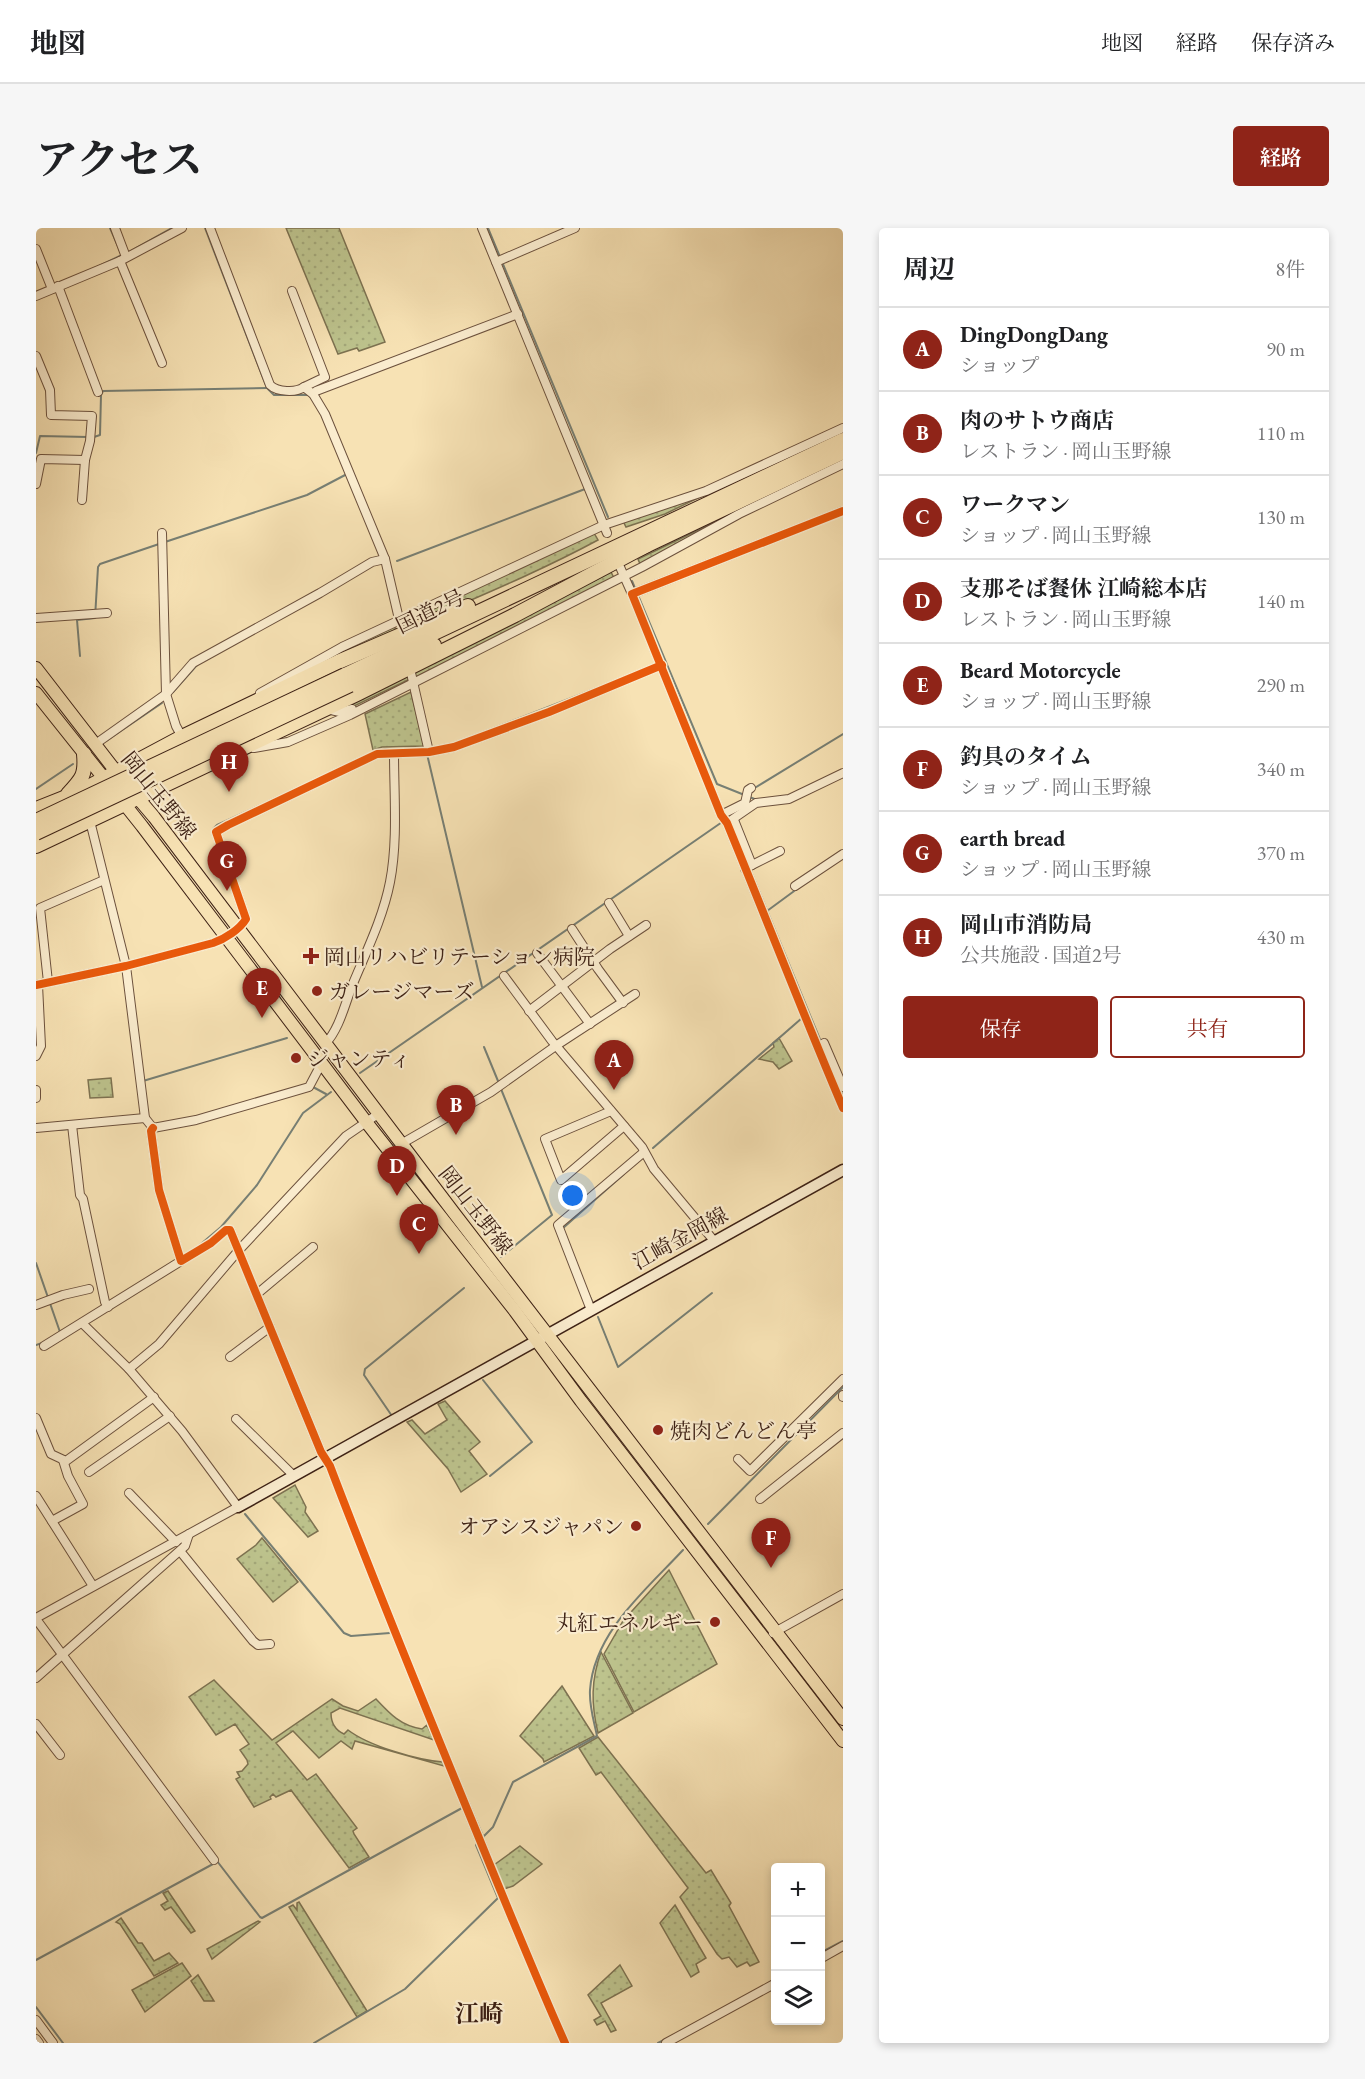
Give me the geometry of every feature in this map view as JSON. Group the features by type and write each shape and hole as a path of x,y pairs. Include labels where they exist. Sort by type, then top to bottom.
{"highway":[{"name":"国道2号","path":"36,833 347,680 532,585 843,440"},
{"name":"国道2号","path":"36,821 647,545 843,452"},
{"path":"36,846 326,709 515,615 647,545"},
{"path":"36,809 79,792 182,737 338,662 511,588 532,585"},
{"path":"67,795 81,780 89,750"}],"main road":[{"name":"岡山玉野線","path":"36,668 89,750"},
{"name":"岡山玉野線","path":"36,693 110,776 125,804 367,1123 515,1311 843,1742"},
{"name":"岡山玉野線","path":"110,776 138,798 843,1719"},
{"name":"江崎金岡線","path":"238,1507 843,1170"}],"street":[{"path":"115,228 162,363"},
{"path":"210,228 270,386 277,390 316,391 518,314"},
{"path":"482,228 499,260 518,314 605,529"},
{"path":"499,260 575,228"},
{"path":"36,296 177,229"},
{"path":"36,249 55,288 98,392"},
{"path":"292,291 325,377 309,391"},
{"path":"36,356 50,390 51,415 92,416 82,500"},
{"path":"309,391 325,414 384,559 400,631"},
{"path":"196,730 342,646 605,529 706,491 843,428"},
{"path":"36,484 41,459 85,460"},
{"path":"231,753 288,742 392,694 624,576 739,514 843,464"},
{"path":"635,593 843,511"},
{"path":"162,540 166,694 182,737"},
{"path":"89,750 166,694 193,663 372,562 384,559"},
{"path":"620,567 635,593 662,666 749,867 822,1060 843,1108"},
{"path":"36,618 107,613"},
{"path":"36,1056 41,1046 37,985 48,980 213,943 238,928 246,919 216,832 377,754 429,752 472,741 662,666"},
{"path":"411,673 429,752"},
{"path":"326,709 346,711 392,694"},
{"path":"325,1044 332,1035 351,989 390,884 393,855 394,753"},
{"path":"727,820 756,803 789,799 843,773"},
{"path":"727,820 745,802 748,793"},
{"path":"90,821 125,964 145,1118 153,1128"},
{"path":"749,867 780,851"},
{"path":"795,886 843,854"},
{"path":"48,980 40,908 104,880"},
{"path":"609,903 629,936"},
{"path":"529,1011 646,924"},
{"path":"572,929 623,1003"},
{"path":"537,953 590,1024"},
{"path":"504,976 529,1011 624,1126 654,1169 715,1242"},
{"path":"401,1144 491,1092 635,994"},
{"path":"824,1043 843,1087"},
{"path":"153,1128 196,1120 309,1087 318,1070 324,1065"},
{"path":"36,1090 36,1098"},
{"path":"611,1111 545,1138 561,1180 624,1126"},
{"path":"129,1369 159,1344 239,1250 346,1136 378,1114"},
{"path":"36,1128 72,1128 145,1118"},
{"path":"72,1128 80,1195 83,1199 107,1305"},
{"path":"153,1128 151,1131 159,1190 180,1259"},
{"path":"591,1310 558,1225 644,1152"},
{"path":"44,1346 180,1259 211,1244 226,1230 230,1230 330,1466 367,1564 527,1957 565,2043"},
{"path":"257,1294 313,1247"},
{"path":"36,1305 89,1289"},
{"path":"82,1323 154,1397 238,1507 36,1618 214,1860"},
{"path":"230,1358 270,1327"},
{"path":"738,1459 750,1471 843,1379"},
{"path":"36,1418 51,1454 66,1461 154,1397"},
{"path":"89,1472 170,1416"},
{"path":"236,1419 294,1476"},
{"path":"760,1499 843,1433"},
{"path":"52,1521 83,1504 68,1476 63,1460"},
{"path":"129,1493 176,1542"},
{"path":"36,1496 93,1586"},
{"path":"36,1678 180,1551 185,1546 189,1534"},
{"path":"180,1551 253,1641 258,1645 270,1644"},
{"path":"764,1639 843,1594"},
{"path":"36,1724 60,1755"},
{"path":"825,1956 843,1946"},
{"path":"666,2043 771,1986"},
{"path":"36,2020 53,2043"},
{"path":"36,2039 39,2043"}],"green space":[{"path":"286,228 339,228 385,342 359,351 357,348 338,354"},
{"path":"704,495 665,514 626,527 623,521"},
{"path":"715,523 640,564 638,559"},
{"path":"594,533 598,540 501,587 402,630 402,621"},
{"path":"611,572 614,578 416,677 413,673"},
{"path":"393,627 397,629 309,669 339,652"},
{"path":"409,675 408,680 346,710 341,707"},
{"path":"411,692 424,746 382,747 373,750 365,714"},
{"path":"779,1038 792,1061 779,1069 773,1062 759,1059 774,1047 773,1043"},
{"path":"111,1078 113,1097 90,1098 88,1080"},
{"path":"445,1401 480,1442 469,1451 487,1474 461,1492 448,1469 407,1422 412,1420 425,1434 447,1420 438,1404"},
{"path":"295,1485 306,1507 305,1512 318,1531 308,1537 273,1498"},
{"path":"262,1538 298,1582 273,1602 237,1559"},
{"path":"669,1570 717,1664 634,1712 604,1654 623,1621"},
{"path":"601,1652 633,1713 598,1733 593,1692 595,1672"},
{"path":"214,1680 272,1740 332,1699 358,1711 376,1699 402,1722 422,1729 427,1725 434,1740 340,1708 331,1713 334,1726 344,1734 348,1730 380,1747 443,1762 444,1766 355,1741 352,1749 341,1741 319,1758 293,1731 276,1743 307,1780 316,1774 357,1828 353,1831 354,1834 369,1857 349,1868 291,1790 276,1797 273,1794 271,1799 254,1807 236,1779 240,1777 237,1772 242,1771 248,1764 240,1750 249,1744 235,1724 216,1735 189,1697"},
{"path":"562,1686 594,1736 544,1762 520,1736"},
{"path":"598,1737 706,1873 711,1870 731,1903 729,1906 759,1962 750,1966 747,1962 737,1967 729,1957 722,1959 717,1954 680,1897 688,1888 601,1772 596,1775 579,1748"},
{"path":"520,1846 542,1864 513,1886 504,1889 494,1865"},
{"path":"168,1891 195,1931 191,1933 171,1907 165,1910 161,1905 168,1901 163,1893"},
{"path":"299,1902 367,2011 357,2017 289,1907 293,1905 297,1910"},
{"path":"675,1905 706,1958 696,1964 699,1972 691,1977 660,1923"},
{"path":"121,1918 154,1961 169,1953 178,1963 154,1976 120,1924 116,1922"},
{"path":"260,1922 212,1959 207,1949"},
{"path":"182,1963 191,1976 145,2012 132,1990"},
{"path":"620,1965 632,1986 601,2003 616,2030 611,2032 605,2021 597,2025 594,2020 601,2016 588,1995"},
{"path":"198,1975 214,2001 204,2001 191,1981"}],"waterway":[{"path":"110,228 121,253"},
{"path":"127,253 172,228"},
{"path":"205,228 267,388 274,395 308,395"},
{"path":"488,228 608,517"},
{"path":"95,268 122,255"},
{"path":"94,437 100,435 103,391 267,388"},
{"path":"36,453 40,436 88,437"},
{"path":"165,542 307,495 347,474"},
{"path":"397,561 585,489"},
{"path":"80,656 77,620 95,618 100,564 159,544"},
{"path":"632,581 717,784 757,800"},
{"path":"173,692 197,665"},
{"path":"471,737 597,688"},
{"path":"106,741 162,703"},
{"path":"753,789 843,734"},
{"path":"378,751 414,749"},
{"path":"427,754 482,987"},
{"path":"36,789 73,764"},
{"path":"214,832 213,829 217,825 302,786"},
{"path":"360,1073 738,811"},
{"path":"750,869 821,1042"},
{"path":"767,911 801,886"},
{"path":"36,981 45,979"},
{"path":"653,1148 802,1018"},
{"path":"143,1081 287,1038"},
{"path":"484,1047 498,1081"},
{"path":"313,1087 326,1094"},
{"path":"501,1089 552,1215 501,1257"},
{"path":"840,1089 843,1096"},
{"path":"195,1249 221,1227 257,1185 303,1113 331,1092"},
{"path":"75,1128 96,1126"},
{"path":"57,1130 69,1129"},
{"path":"562,1229 624,1174"},
{"path":"36,1263 60,1332"},
{"path":"392,1416 364,1375 365,1369 464,1288"},
{"path":"588,1293 592,1301"},
{"path":"598,1317 618,1367 712,1293"},
{"path":"36,1345 45,1342"},
{"path":"483,1380 532,1442 490,1476"},
{"path":"708,1524 843,1387"},
{"path":"245,1514 344,1633 351,1636 390,1633"},
{"path":"481,1839 493,1827 513,1782 597,1736 590,1690 601,1649 624,1613 683,1550"},
{"path":"69,1653 153,1580"},
{"path":"469,1804 483,1836"},
{"path":"217,1861 262,1918 462,1808"},
{"path":"314,2043 405,1989 498,1898 476,1845 478,1844"},
{"path":"36,1960 213,1864"},
{"path":"825,1950 843,1941"},
{"path":"36,2007 63,2043"},
{"path":"658,2043 666,2039"}],"cycle path":[{"path":"843,511 632,594 843,1108"},
{"path":"36,985 126,966 213,943 236,930 246,919 216,832 228,825 377,754 429,752 454,747 549,712 662,665"},
{"path":"153,1128 151,1131 159,1190 181,1261 211,1243 226,1230 230,1230 321,1452 330,1466 379,1593 565,2043"}],"place":[{"name":"岡山市消防局","path":"229,792"},
{"name":"earth bread","path":"227,891"},
{"name":"岡山リハビリテーション病院","path":"311,956"},
{"name":"ガレージマーズ","path":"317,991"},
{"name":"Beard Motorcycle","path":"262,1018"},
{"name":"ジャンティ","path":"296,1058"},
{"name":"DingDongDang","path":"614,1090"},
{"name":"肉のサトウ商店","path":"456,1135"},
{"name":"支那そば餐休 江崎総本店","path":"397,1196"},
{"name":"ワークマン","path":"419,1254"},
{"name":"焼肉どんどん亭","path":"658,1430"},
{"name":"オアシスジャパン","path":"636,1526"},
{"name":"釣具のタイム","path":"771,1568"},
{"name":"丸紅エネルギー","path":"715,1622"}],"district":[{"name":"江崎","path":"479,2013"}]}
